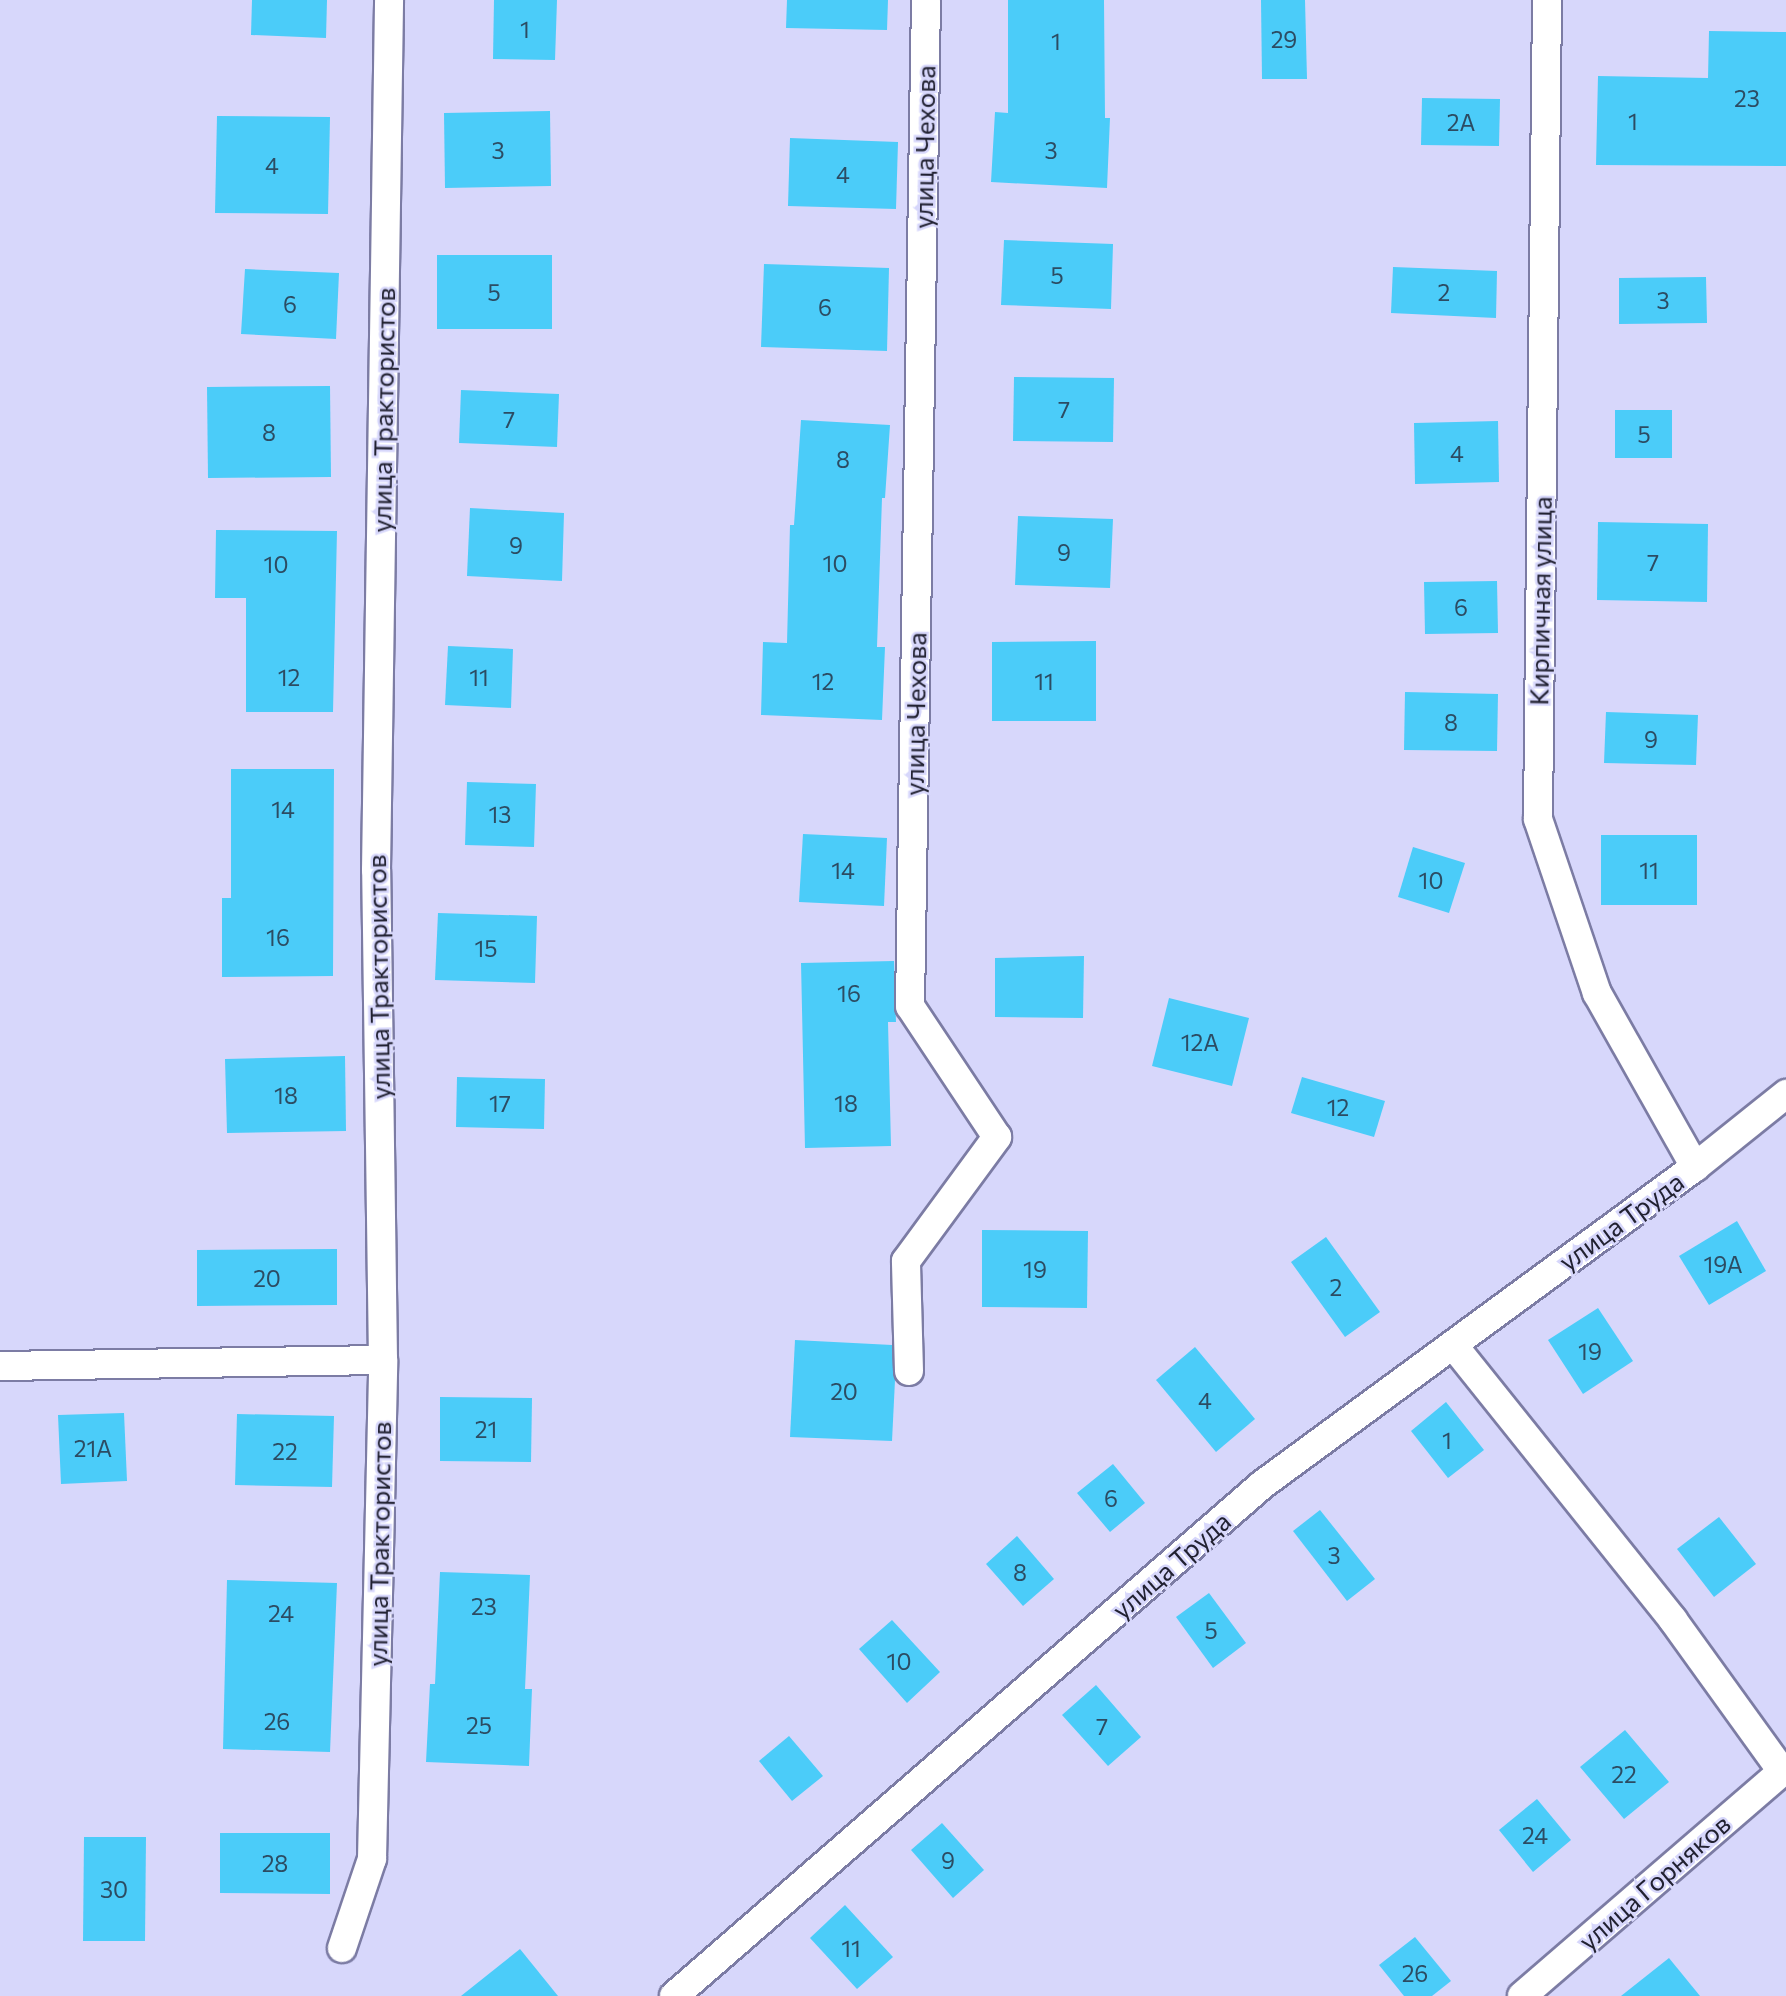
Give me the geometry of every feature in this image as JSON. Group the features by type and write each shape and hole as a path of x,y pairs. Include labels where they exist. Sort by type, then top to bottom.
{"street":[{"name":"улица Трактористов","path":"342,1948 372,1859 383,1360 376,870 389,0"},
{"name":"улица Чехова","path":"909,1371 906,1261 997,1137 910,1006 926,0"},
{"name":"Кирпичная улица","path":"1547,0 1538,819 1597,993 1695,1167"},
{"name":"улица Труда","path":"674,1996 1263,1484 1695,1167 1786,1094"},
{"path":"1453,1345 1673,1620 1784,1770"},
{"path":"0,1366 383,1360"},
{"name":"улица Горняков","path":"1522,1996 1784,1770"}],"building":[{"path":"252,0 327,0 326,38 251,35"},
{"path":"494,0 557,0 555,60 493,59"},
{"path":"787,0 888,0 887,30 786,28"},
{"path":"1008,0 1104,0 1105,118 1110,118 1107,188 991,182 995,112 1008,113"},
{"path":"1261,0 1305,0 1307,79 1262,79"},
{"path":"1709,31 1786,32 1786,166 1596,165 1598,76 1708,78"},
{"path":"1422,98 1500,99 1499,146 1421,145"},
{"path":"550,111 551,186 445,188 444,113"},
{"path":"217,116 330,117 328,214 215,213"},
{"path":"790,138 898,142 896,209 788,206"},
{"path":"1004,240 1113,244 1111,309 1001,305"},
{"path":"437,255 552,255 552,329 437,329"},
{"path":"764,264 889,268 887,351 761,347"},
{"path":"1393,267 1497,271 1496,318 1391,313"},
{"path":"245,269 339,273 336,339 241,334"},
{"path":"1706,277 1707,323 1619,324 1619,278"},
{"path":"1014,377 1114,378 1113,442 1013,441"},
{"path":"330,386 331,477 208,478 207,387"},
{"path":"461,390 559,394 557,447 459,443"},
{"path":"1615,410 1672,410 1672,458 1615,458"},
{"path":"801,420 890,425 885,498 882,498 877,647 885,647 882,720 761,715 763,642 787,643 790,525 794,525"},
{"path":"1498,421 1499,482 1415,484 1414,423"},
{"path":"470,508 564,513 562,581 467,576"},
{"path":"1018,516 1113,519 1110,588 1015,585"},
{"path":"1598,522 1708,524 1707,602 1597,600"},
{"path":"216,530 337,531 333,712 246,712 246,598 215,598"},
{"path":"1497,581 1498,633 1425,634 1424,582"},
{"path":"1096,641 1096,721 992,721 992,642"},
{"path":"448,646 513,649 511,708 445,705"},
{"path":"1405,692 1498,694 1497,751 1404,750"},
{"path":"1606,712 1698,715 1696,765 1604,763"},
{"path":"231,769 334,769 333,976 222,977 222,898 231,898"},
{"path":"467,782 536,784 534,847 465,845"},
{"path":"803,834 887,838 884,906 799,902"},
{"path":"1601,835 1697,835 1697,905 1601,905"},
{"path":"1413,847 1465,863 1449,913 1398,897"},
{"path":"438,913 537,916 535,983 435,980"},
{"path":"1084,956 1083,1018 995,1017 995,958"},
{"path":"894,961 896,1022 888,1022 891,1146 805,1148 801,963"},
{"path":"1169,998 1249,1018 1232,1086 1152,1066"},
{"path":"345,1056 346,1131 227,1133 225,1059"},
{"path":"457,1077 545,1079 544,1129 456,1127"},
{"path":"1302,1077 1385,1101 1374,1137 1291,1113"},
{"path":"1737,1221 1766,1271 1709,1305 1679,1256"},
{"path":"982,1230 1088,1231 1087,1308 982,1307"},
{"path":"1326,1237 1380,1312 1345,1337 1291,1262"},
{"path":"337,1249 337,1305 197,1306 197,1250"},
{"path":"1598,1308 1633,1361 1583,1394 1548,1340"},
{"path":"795,1340 892,1345 895,1380 892,1441 790,1437"},
{"path":"1195,1347 1255,1419 1216,1452 1156,1380"},
{"path":"440,1397 532,1398 531,1462 440,1461"},
{"path":"1446,1402 1484,1450 1448,1478 1411,1431"},
{"path":"124,1413 127,1481 61,1484 58,1415"},
{"path":"237,1414 334,1416 332,1487 235,1485"},
{"path":"1113,1464 1145,1503 1110,1532 1077,1493"},
{"path":"1320,1510 1375,1579 1347,1601 1293,1531"},
{"path":"1719,1517 1756,1564 1714,1597 1677,1549"},
{"path":"1017,1536 1054,1579 1023,1606 986,1564"},
{"path":"440,1572 530,1575 525,1689 532,1689 529,1766 426,1762 430,1684 435,1684"},
{"path":"227,1580 337,1583 330,1752 223,1749"},
{"path":"1209,1593 1246,1643 1213,1668 1176,1617"},
{"path":"892,1620 940,1672 907,1703 859,1649"},
{"path":"1096,1685 1141,1737 1108,1766 1062,1715"},
{"path":"1625,1730 1669,1782 1624,1819 1580,1767"},
{"path":"789,1736 823,1776 792,1801 759,1761"},
{"path":"1537,1799 1571,1840 1533,1872 1499,1830"},
{"path":"942,1823 984,1870 953,1898 911,1850"},
{"path":"220,1833 330,1833 330,1894 220,1893"},
{"path":"84,1837 146,1837 145,1941 83,1941"},
{"path":"845,1905 893,1957 857,1989 810,1938"},
{"path":"1415,1937 1451,1981 1432,1996 1404,1996 1379,1965"},
{"path":"520,1949 558,1996 461,1996"},
{"path":"1669,1958 1700,1996 1621,1996"}]}
